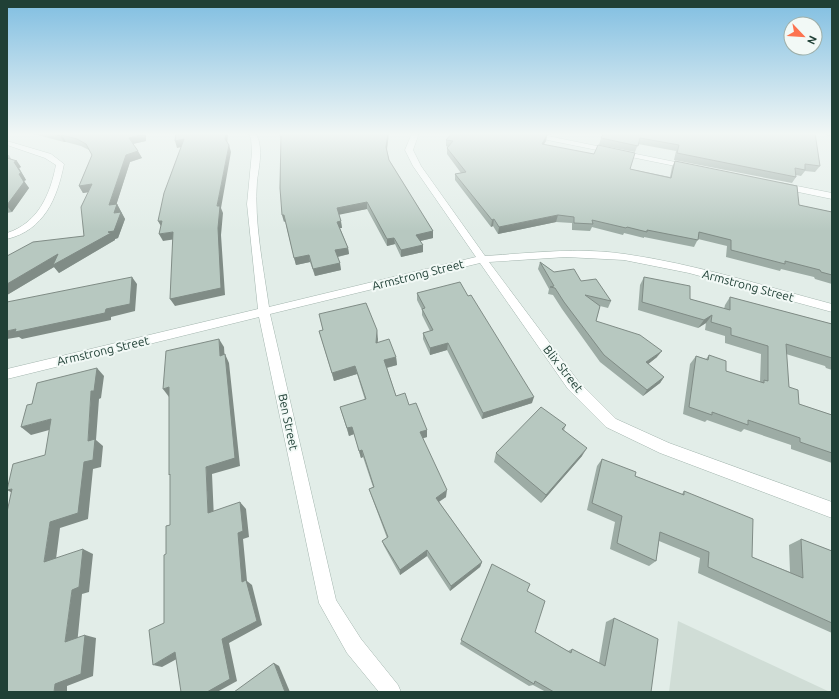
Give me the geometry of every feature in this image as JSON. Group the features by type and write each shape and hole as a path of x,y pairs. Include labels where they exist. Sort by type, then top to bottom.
{"street":[{"path":"7,236 20,233 38,219 59,174 60,166"},
{"name":"Ben Street","path":"255,166 251,204 264,313 328,603 354,646 391,692"},
{"name":"Blix Street","path":"417,166 573,385 611,423 665,448 832,510"},
{"path":"684,166 695,168"},
{"path":"771,184 832,196"},
{"name":"Armstrong Street","path":"7,374 483,259 566,254 624,257 689,270 832,308"}],"shaded area":[{"path":"678,621 830,692 669,692"}],"building":[{"path":"7,166 16,166 24,182 7,205"},
{"path":"88,166 122,166 109,205 117,204 114,213 121,212 114,231 108,232 111,233 53,265 58,254 7,284 7,256 33,242 84,236 81,207 92,184 79,186"},
{"path":"174,166 225,166 217,206 220,206 218,228 221,288 170,299 173,232 159,234 162,221 158,221 164,193"},
{"path":"280,166 392,166 433,231 416,235 423,245 401,250 394,238 387,239 367,202 337,208 341,221 337,222 348,248 335,250 340,263 313,269 309,255 294,258 284,215 282,215"},
{"path":"461,166 631,166 630,169 671,178 674,166 698,166 797,186 799,205 832,212 832,275 821,272 820,270 785,261 785,264 731,250 731,240 699,232 698,240 647,230 647,232 592,220 593,224 574,223 574,217 558,215 499,227 494,219 492,220 455,174 466,172"},
{"path":"740,166 805,166 805,170 795,168 796,177"},
{"path":"540,262 554,272 574,269 581,281 596,279 611,301 585,295 600,306 596,321 640,335 662,351 646,362 664,377 647,390 604,355 555,288 550,287 554,286"},
{"path":"132,277 130,304 106,309 105,313 15,332 16,329 7,331 7,302"},
{"path":"644,277 690,286 690,299 730,310 730,297 832,324 832,358 786,344 789,387 798,390 799,404 832,415 832,453 800,442 800,438 748,420 748,425 712,412 712,415 689,407 696,356 708,360 709,355 726,361 726,371 764,383 764,380 768,381 768,346 731,335 731,328 711,322 712,315 704,320 642,302"},
{"path":"460,282 468,296 471,295 534,397 483,413 448,343 430,348 423,333 433,330 422,309 425,308 417,293"},
{"path":"366,303 377,330 376,343 389,339 396,357 384,360 396,396 405,393 409,405 416,403 427,430 420,432 447,490 436,498 482,562 451,586 427,550 400,570 382,541 388,537 369,489 374,487 362,450 359,451 352,427 347,428 340,407 366,399 355,366 332,373 319,331 323,330 319,314"},
{"path":"219,339 220,356 225,354 235,458 206,467 208,513 240,502 243,531 238,533 242,582 246,580 257,621 222,639 230,679 207,692 181,692 175,652 153,665 149,630 164,623 164,555 166,554 166,526 170,525 169,387 163,389 166,351"},
{"path":"97,368 94,391 91,391 88,441 95,439 93,460 84,462 78,513 50,522 44,562 83,549 79,587 72,590 65,642 85,635 81,674 55,684 54,692 7,692 7,512 12,489 7,490 13,464 45,455 51,419 21,427 27,405 32,404 37,383"},
{"path":"541,407 566,425 562,429 587,448 546,495 496,453"},
{"path":"602,459 636,472 635,476 684,495 684,491 753,519 752,557 803,578 801,539 832,551 832,623 708,567 709,552 660,532 656,561 617,543 622,516 592,503"},
{"path":"492,564 530,584 527,591 545,601 535,632 571,653 572,649 605,666 614,618 658,639 651,692 554,692 535,681 534,684 461,640"},
{"path":"274,663 285,692 234,692"}]}
